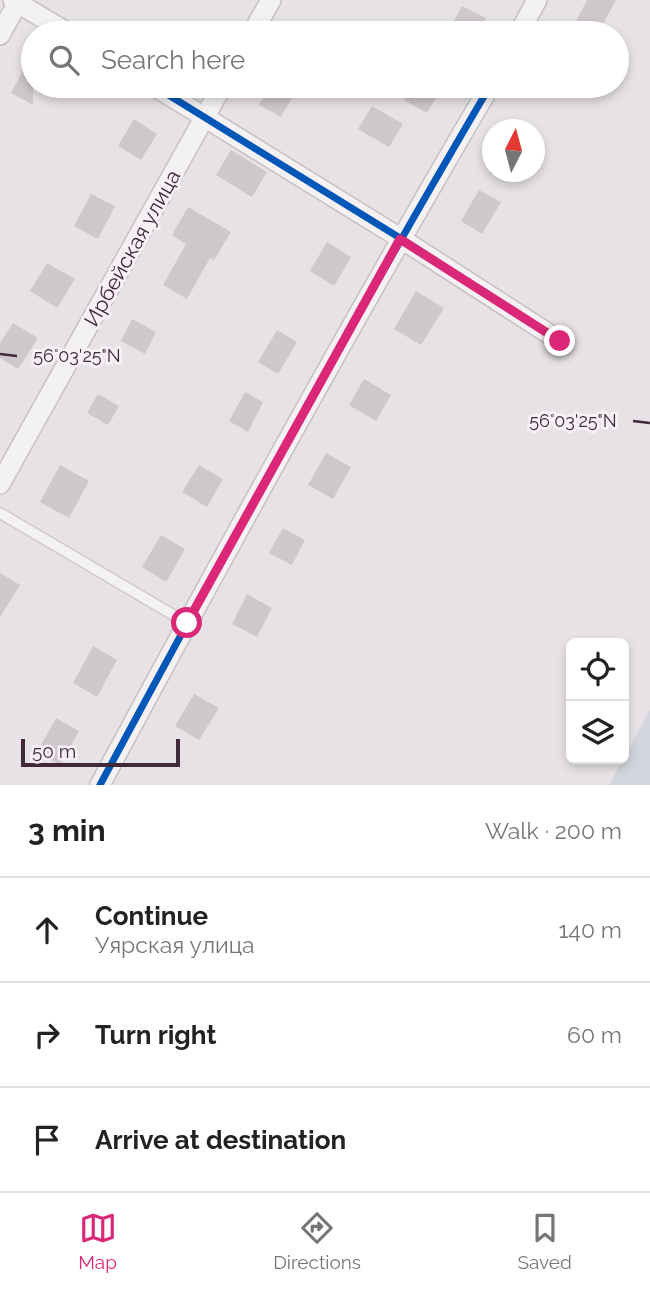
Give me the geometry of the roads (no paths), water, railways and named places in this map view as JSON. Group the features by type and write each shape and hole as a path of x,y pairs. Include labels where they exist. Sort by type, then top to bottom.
{"street":[{"path":"259,21 271,0"},
{"path":"526,21 537,0"},
{"path":"0,35 17,1 49,21"},
{"path":"174,98 560,341"},
{"name":"Ирбейская улица","path":"0,484 215,98"},
{"path":"100,785 400,239 482,98"}],"lane":[{"path":"0,513 187,623"}]}
